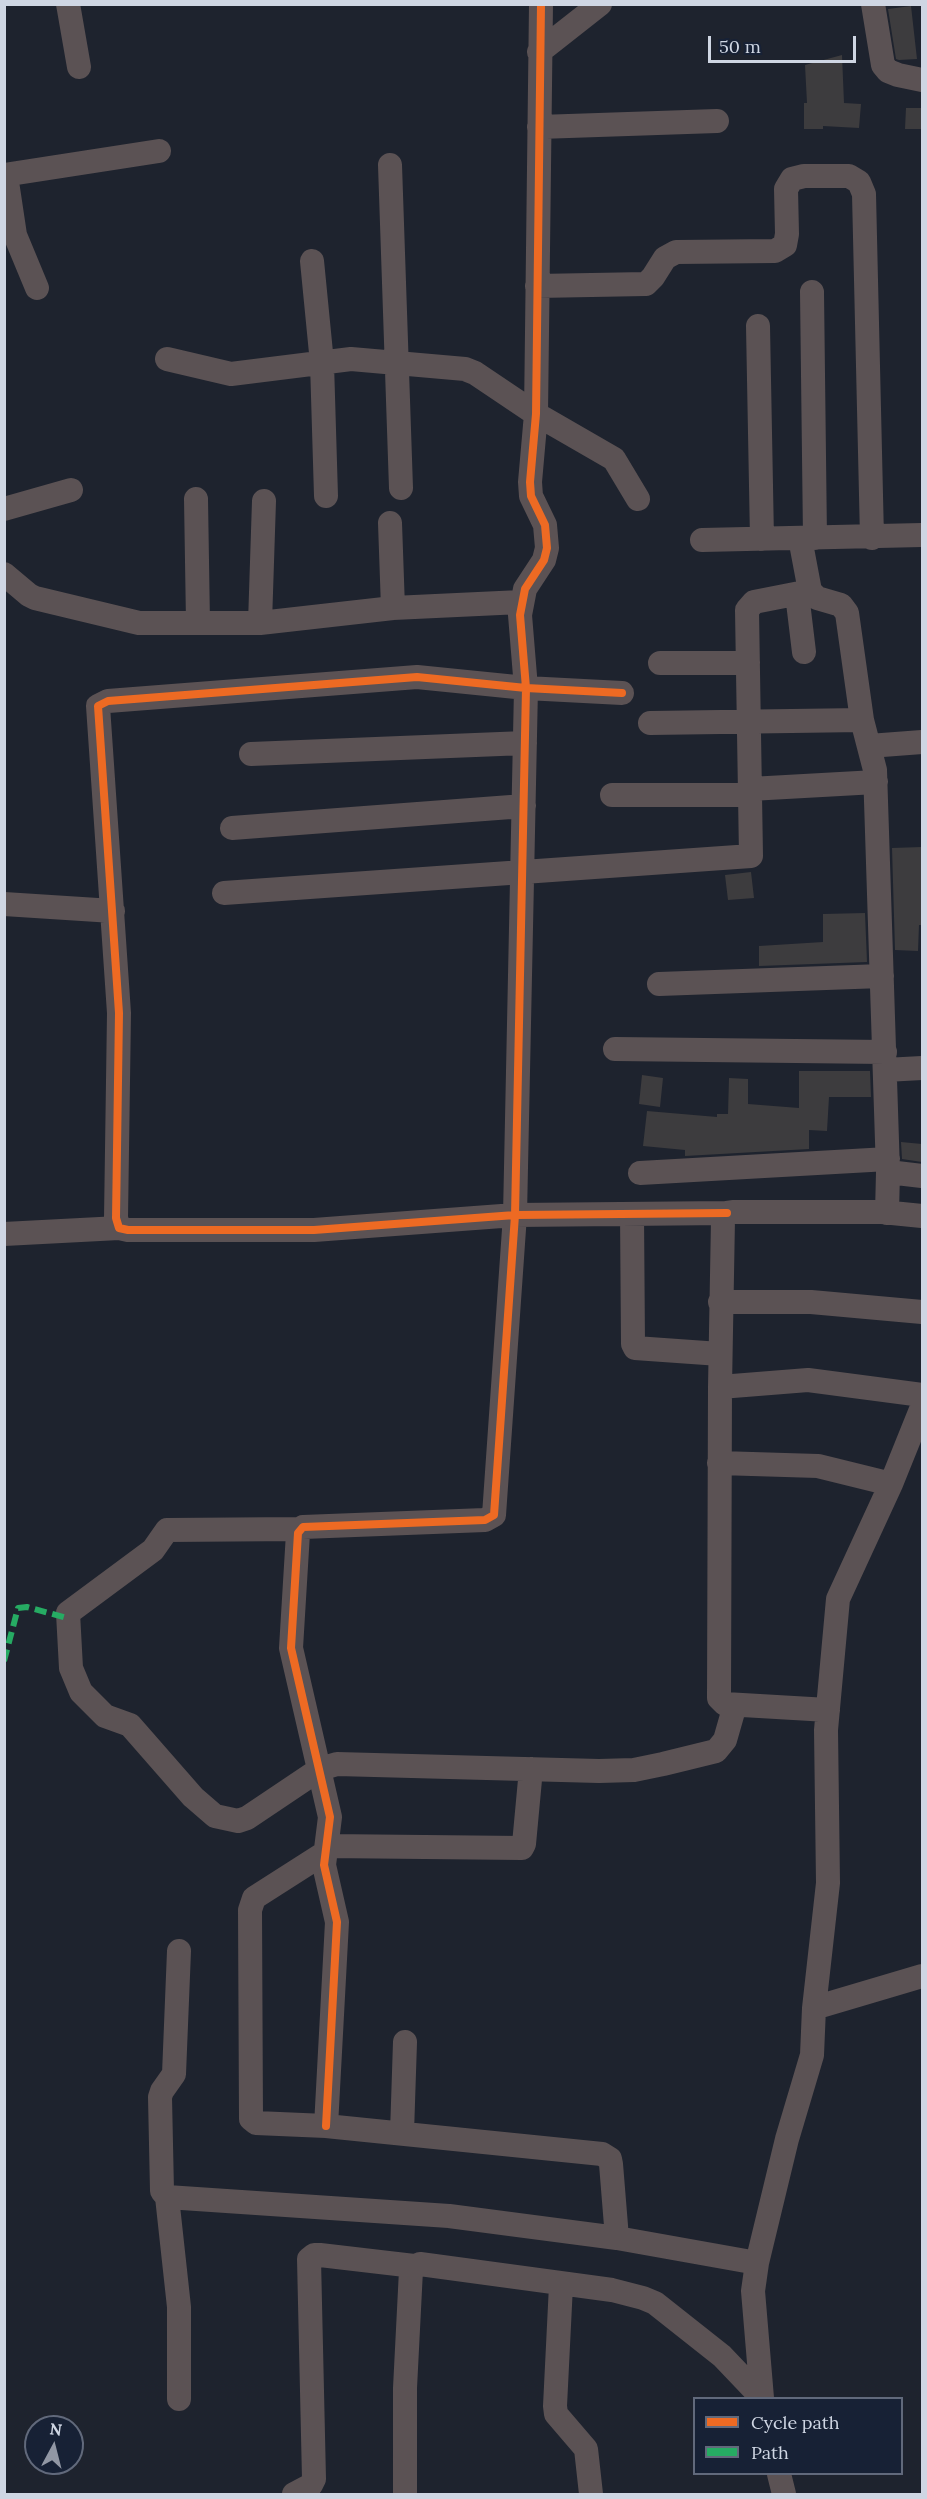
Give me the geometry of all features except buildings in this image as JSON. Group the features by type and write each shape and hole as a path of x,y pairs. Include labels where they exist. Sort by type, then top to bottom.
{"street":[{"path":"68,4 79,67"},
{"path":"526,4 539,41"},
{"path":"541,4 536,414 530,489 544,525 547,548 544,560 525,589 521,602 526,688 515,1215 492,1518 300,1529 167,1530 153,1550 68,1613 70,1668 76,1684 87,1699 107,1717 130,1725 193,1797 215,1816 238,1821 247,1818 320,1769 342,1764 599,1771 634,1770 711,1754 725,1740 735,1705"},
{"path":"539,41 600,4"},
{"path":"873,4 883,65 888,71 898,75 922,80"},
{"path":"538,127 717,121"},
{"path":"37,288 15,235 5,175 159,151"},
{"path":"390,165 401,488"},
{"path":"537,286 646,284 665,258 676,252 775,251 785,245 788,234 786,189 792,179 849,176 859,182 864,194 873,538"},
{"path":"312,261 322,363 326,496"},
{"path":"804,652 812,292"},
{"path":"758,326 762,539"},
{"path":"167,359 231,374 351,359 465,369 475,373 536,414 614,459 638,499"},
{"path":"4,509 71,490"},
{"path":"196,499 198,623"},
{"path":"260,623 264,501"},
{"path":"390,523 393,608"},
{"path":"702,540 873,538 922,535"},
{"path":"4,574 35,598 139,624 260,623 393,608 521,602"},
{"path":"224,893 748,857 752,851 747,615 749,605 754,602 804,593 841,605 848,613 862,720 876,782 888,1166 886,1213"},
{"path":"660,663 748,663"},
{"path":"119,1228 116,1218 119,1013 97,710 102,703 417,677 526,688 622,693"},
{"path":"650,723 862,720"},
{"path":"869,746 922,742"},
{"path":"251,754 525,743"},
{"path":"612,795 750,792 876,782"},
{"path":"232,828 524,806"},
{"path":"4,904 113,911"},
{"path":"659,984 882,976"},
{"path":"615,1049 885,1061 922,1068"},
{"path":"640,1173 888,1166 922,1176"},
{"path":"727,1213 723,1219 720,1302 719,1698 725,1704 828,1710"},
{"path":"4,1234 119,1228 128,1230 314,1230 515,1215 886,1213 922,1216"},
{"path":"632,1214 633,1344 640,1349 720,1354"},
{"path":"720,1302 812,1302 922,1312"},
{"path":"720,1387 808,1380 922,1395"},
{"path":"762,2397 753,2291 757,2263 787,2139 812,2055 814,2008 828,1883 826,1730 838,1599 891,1484 922,1407"},
{"path":"719,1463 818,1466 891,1484"},
{"path":"300,1529 291,1648 330,1817 324,1873 337,1922 327,2126"},
{"path":"531,1769 522,1848 326,1849 254,1898 249,1914 250,2119 256,2123 327,2126 606,2155 611,2164 617,2238"},
{"path":"179,1951 174,2074 160,2097 162,2191 167,2196 179,2307 179,2399"},
{"path":"814,2008 922,1977"},
{"path":"402,2133 405,2042"},
{"path":"167,2196 449,2216 617,2238 757,2263"},
{"path":"308,2490 314,2470 309,2259 314,2255 414,2266 427,2264 561,2285 612,2290 643,2298 654,2303 722,2356 761,2397"},
{"path":"405,2494 405,2388 411,2270 414,2266"},
{"path":"561,2285 556,2414 586,2449 591,2494"},
{"path":"779,2475 784,2494"}],"marked path":[{"path":"4,1661 18,1608 27,1607 67,1618"}],"cycle path":[{"path":"326,2126 337,1922 324,1865 330,1817 291,1648 298,1533 303,1527 485,1520 494,1515 515,1215 526,688 520,615 525,589 544,560 547,548 545,525 531,496 530,482 536,414 541,4"},
{"path":"622,693 526,688 417,677 108,701 98,706 119,1013 116,1218 119,1228 128,1230 314,1230 515,1215 727,1213"}]}
